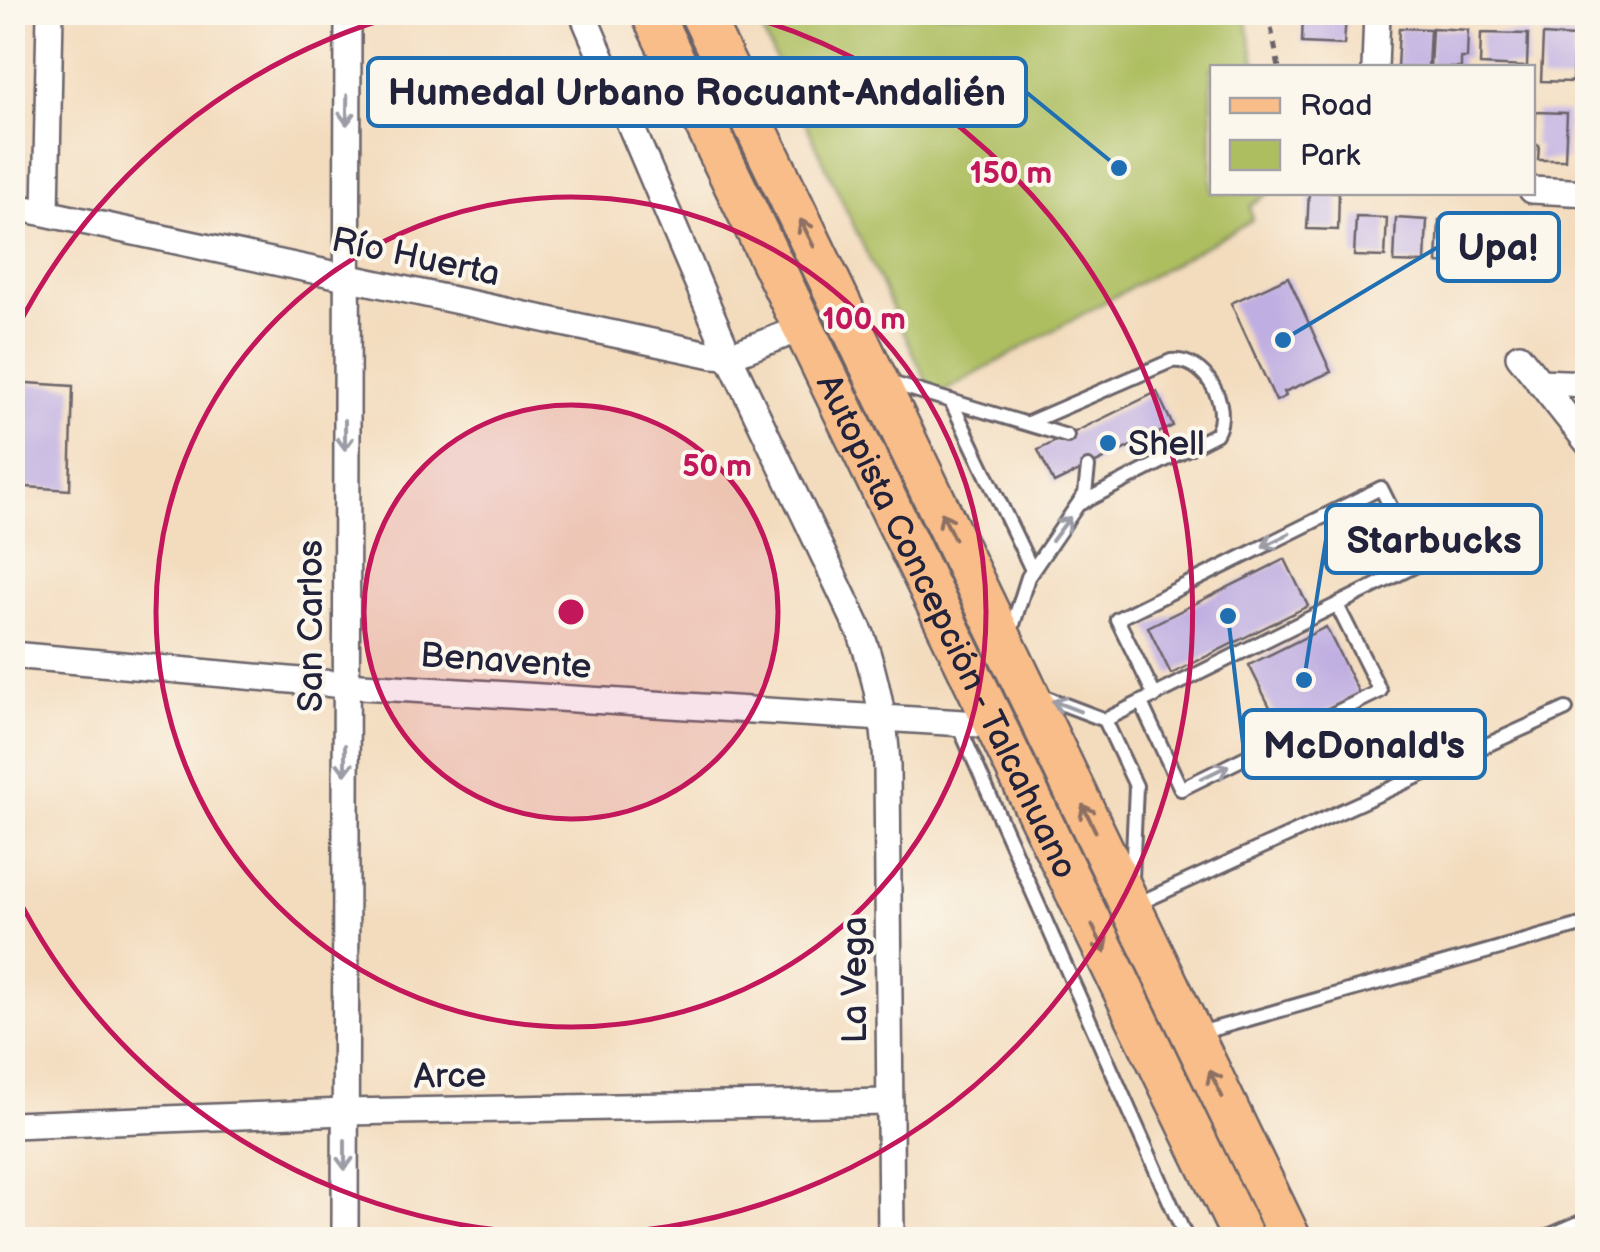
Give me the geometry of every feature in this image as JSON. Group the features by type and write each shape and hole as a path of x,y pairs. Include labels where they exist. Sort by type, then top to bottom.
{"main road":[{"name":"Autopista Concepción - Talcahuano","path":"651,12 802,328 977,724 1244,1240"},
{"name":"Autopista Concepción - Talcahuano","path":"700,12 1291,1240"}],"street":[{"path":"46,212 50,12"},
{"name":"San Carlos","path":"344,1240 348,12"},
{"name":"La Vega","path":"582,12 729,356 861,634 872,666 887,766 890,1240"},
{"path":"1375,65 1378,12"},
{"path":"1535,190 1588,194"},
{"name":"Río Huerta","path":"12,206 729,356 802,328"},
{"path":"1519,356 1546,382 1588,443"},
{"path":"1546,382 1588,384"},
{"name":"Benavente","path":"12,655 345,685 977,724"},
{"name":"Arce","path":"12,1125 346,1112 890,1102"}],"lane":[{"path":"1028,423 1171,361 1190,362 1205,374 1221,408 1216,434 1080,503"},
{"path":"877,380 1067,436"},
{"path":"952,401 1032,570"},
{"path":"1007,648 1020,596 1032,570 1080,503 1088,484 1088,467"},
{"path":"1105,720 1155,696 1419,564 1381,488 1117,619 1155,696"},
{"path":"1140,702 1181,788 1364,699 1380,691 1337,604"},
{"path":"1027,691 1105,720 1136,786 1131,906 1566,710"},
{"path":"977,724 1188,1240"},
{"path":"1193,1035 1588,923"},
{"path":"1539,1240 1588,1219"}],"path":[{"path":"1268,12 1278,65"}],"green space":[{"path":"754,13 1245,13 1256,65 1210,65 1210,195 1266,195 1250,206 1252,220 934,397"}],"building":[{"path":"1303,13 1346,15 1344,45 1302,43"},
{"path":"1399,28 1430,29 1428,65 1397,65"},
{"path":"1432,28 1468,30 1467,58 1461,58 1461,65 1430,65"},
{"path":"1481,33 1528,34 1527,65 1480,65"},
{"path":"1543,35 1574,37 1572,82 1541,81"},
{"path":"1536,112 1567,113 1565,160 1538,160"},
{"path":"1577,114 1588,114 1588,162 1580,162 1580,148 1576,147"},
{"path":"1309,195 1339,195 1338,230 1307,229"},
{"path":"1356,217 1387,218 1385,257 1354,256"},
{"path":"1396,218 1427,220 1425,263 1394,262"},
{"path":"1439,220 1477,222 1475,265 1437,263"},
{"path":"1288,277 1331,372 1284,392 1286,396 1276,401 1231,303"},
{"path":"12,382 73,386 70,490 12,486"},
{"path":"1157,392 1173,426 1054,483 1038,450"},
{"path":"1285,559 1308,606 1171,674 1148,627"},
{"path":"1326,627 1360,695 1283,733 1249,665"}],"place":[{"name":"Humedal Urbano Rocuant-Andalién","path":"1119,168"},
{"name":"Upa!","path":"1283,340"},
{"name":"Shell","path":"1108,443"},
{"name":"McDonald's","path":"1228,616"},
{"name":"Starbucks","path":"1304,680"}]}
